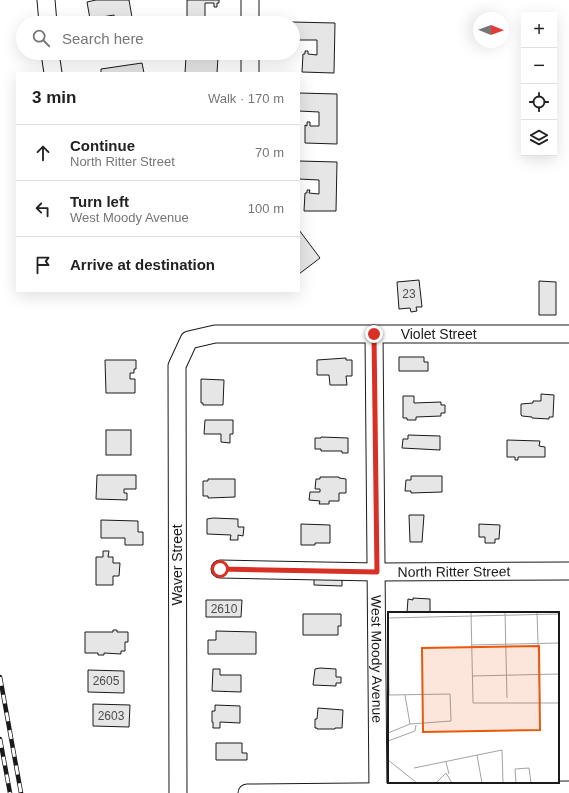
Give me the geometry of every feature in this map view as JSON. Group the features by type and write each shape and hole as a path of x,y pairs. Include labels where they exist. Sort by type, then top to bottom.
{"street":[{"path":"46,0 47,16"},
{"path":"250,0 250,16"},
{"path":"51,60 53,72"},
{"path":"250,60 250,72"},
{"name":"Violet Street","path":"189,340 215,334 569,334"},
{"name":"West Moody Avenue","path":"374,334 378,792"},
{"name":"Waver Street","path":"178,793 176,366 189,340"},
{"name":"North Ritter Street","path":"220,569 377,572 569,571"},
{"path":"247,793 569,790"}],"building":[{"path":"96,0 129,0 132,16 89,16 87,2"},
{"path":"187,0 219,0 217,7 214,7 214,3 205,3 205,16 187,16"},
{"path":"300,22 335,23 334,73 302,72 303,54 305,54 305,51 308,51 308,54 317,55 317,40 300,40"},
{"path":"186,60 218,60 217,72 185,72"},
{"path":"142,63 144,72 101,72 101,69"},
{"path":"300,93 337,94 337,144 305,143 305,125 307,126 307,122 310,122 310,126 319,126 319,112 300,111"},
{"path":"300,161 337,162 336,211 304,211 305,193 307,193 307,190 310,190 309,193 319,194 319,180 300,179"},
{"path":"300,231 320,258 300,273"},
{"path":"419,280 422,307 416,307 417,311 411,312 410,308 399,309 397,282"},
{"path":"539,281 556,282 556,315 539,315"},
{"path":"399,357 424,357 424,362 428,362 428,371 399,371"},
{"path":"346,358 346,360 352,360 352,376 346,376 347,385 330,385 329,375 317,375 317,360"},
{"path":"105,360 136,360 136,369 134,369 134,373 130,373 130,379 135,379 135,393 106,393"},
{"path":"201,379 224,380 223,405 203,405 203,403 201,403"},
{"path":"541,394 554,395 553,417 549,417 549,419 522,416 521,404 541,401"},
{"path":"403,396 414,396 414,403 441,402 441,405 445,405 445,413 441,413 441,416 416,417 416,420 407,420 407,418 403,418"},
{"path":"205,420 233,420 233,434 230,434 230,443 221,442 221,434 204,434"},
{"path":"106,430 131,430 131,455 106,455"},
{"path":"408,435 440,436 440,450 402,448 403,439 408,439"},
{"path":"315,438 348,438 348,453 342,453 342,451 321,451 321,449 315,449"},
{"path":"507,440 540,441 539,446 545,447 545,457 518,457 518,460 515,460 515,457 507,457"},
{"path":"97,475 136,475 136,489 124,489 124,493 127,493 127,500 96,499"},
{"path":"411,476 442,476 442,492 411,493 411,491 405,491 406,480 411,480"},
{"path":"320,477 339,477 346,479 346,493 339,493 339,501 329,501 329,504 319,504 320,501 309,500 310,492 320,492 320,489 315,489 316,479 320,479"},
{"path":"208,479 235,479 235,497 208,498 208,496 203,496 203,481 208,481"},
{"path":"409,515 424,515 422,542 410,542"},
{"path":"207,519 238,519 238,527 244,527 243,536 238,535 238,540 230,540 231,535 207,534"},
{"path":"101,520 138,521 138,532 143,532 143,545 125,545 125,538 101,538"},
{"path":"301,524 330,525 330,543 301,545"},
{"path":"479,524 500,525 499,539 495,539 495,543 485,543 485,537 479,537"},
{"path":"103,551 109,551 108,557 113,557 113,563 120,563 119,576 113,576 113,585 96,585 96,557 103,557"},
{"path":"314,572 342,573 342,586 314,585"},
{"path":"413,598 430,599 430,612 407,612 408,599 413,600"},
{"path":"206,600 242,600 241,617 206,617"},
{"path":"303,614 341,614 341,626 338,626 338,635 303,635"},
{"path":"113,630 117,630 117,632 128,632 128,642 125,642 125,651 121,651 121,654 104,653 104,655 98,655 98,653 85,653 85,632 113,632"},
{"path":"216,631 256,632 256,654 208,654 208,640 216,640"},
{"path":"213,669 220,669 220,675 241,675 241,692 212,691"},
{"path":"315,669 336,669 336,677 341,677 341,683 336,683 336,686 313,685"},
{"path":"88,670 124,671 124,693 88,692"},
{"path":"93,704 130,705 129,727 93,726"},
{"path":"215,705 240,706 240,723 220,722 220,728 213,728 212,711 215,711"},
{"path":"318,708 343,710 342,728 315,728 315,719 317,719"},
{"path":"216,743 242,743 242,753 247,753 247,760 216,760"}],"railway":[{"path":"0,677 21,793"},
{"path":"0,739 10,793"}],"route":[{"path":"220,569 377,572 374,334"}]}
